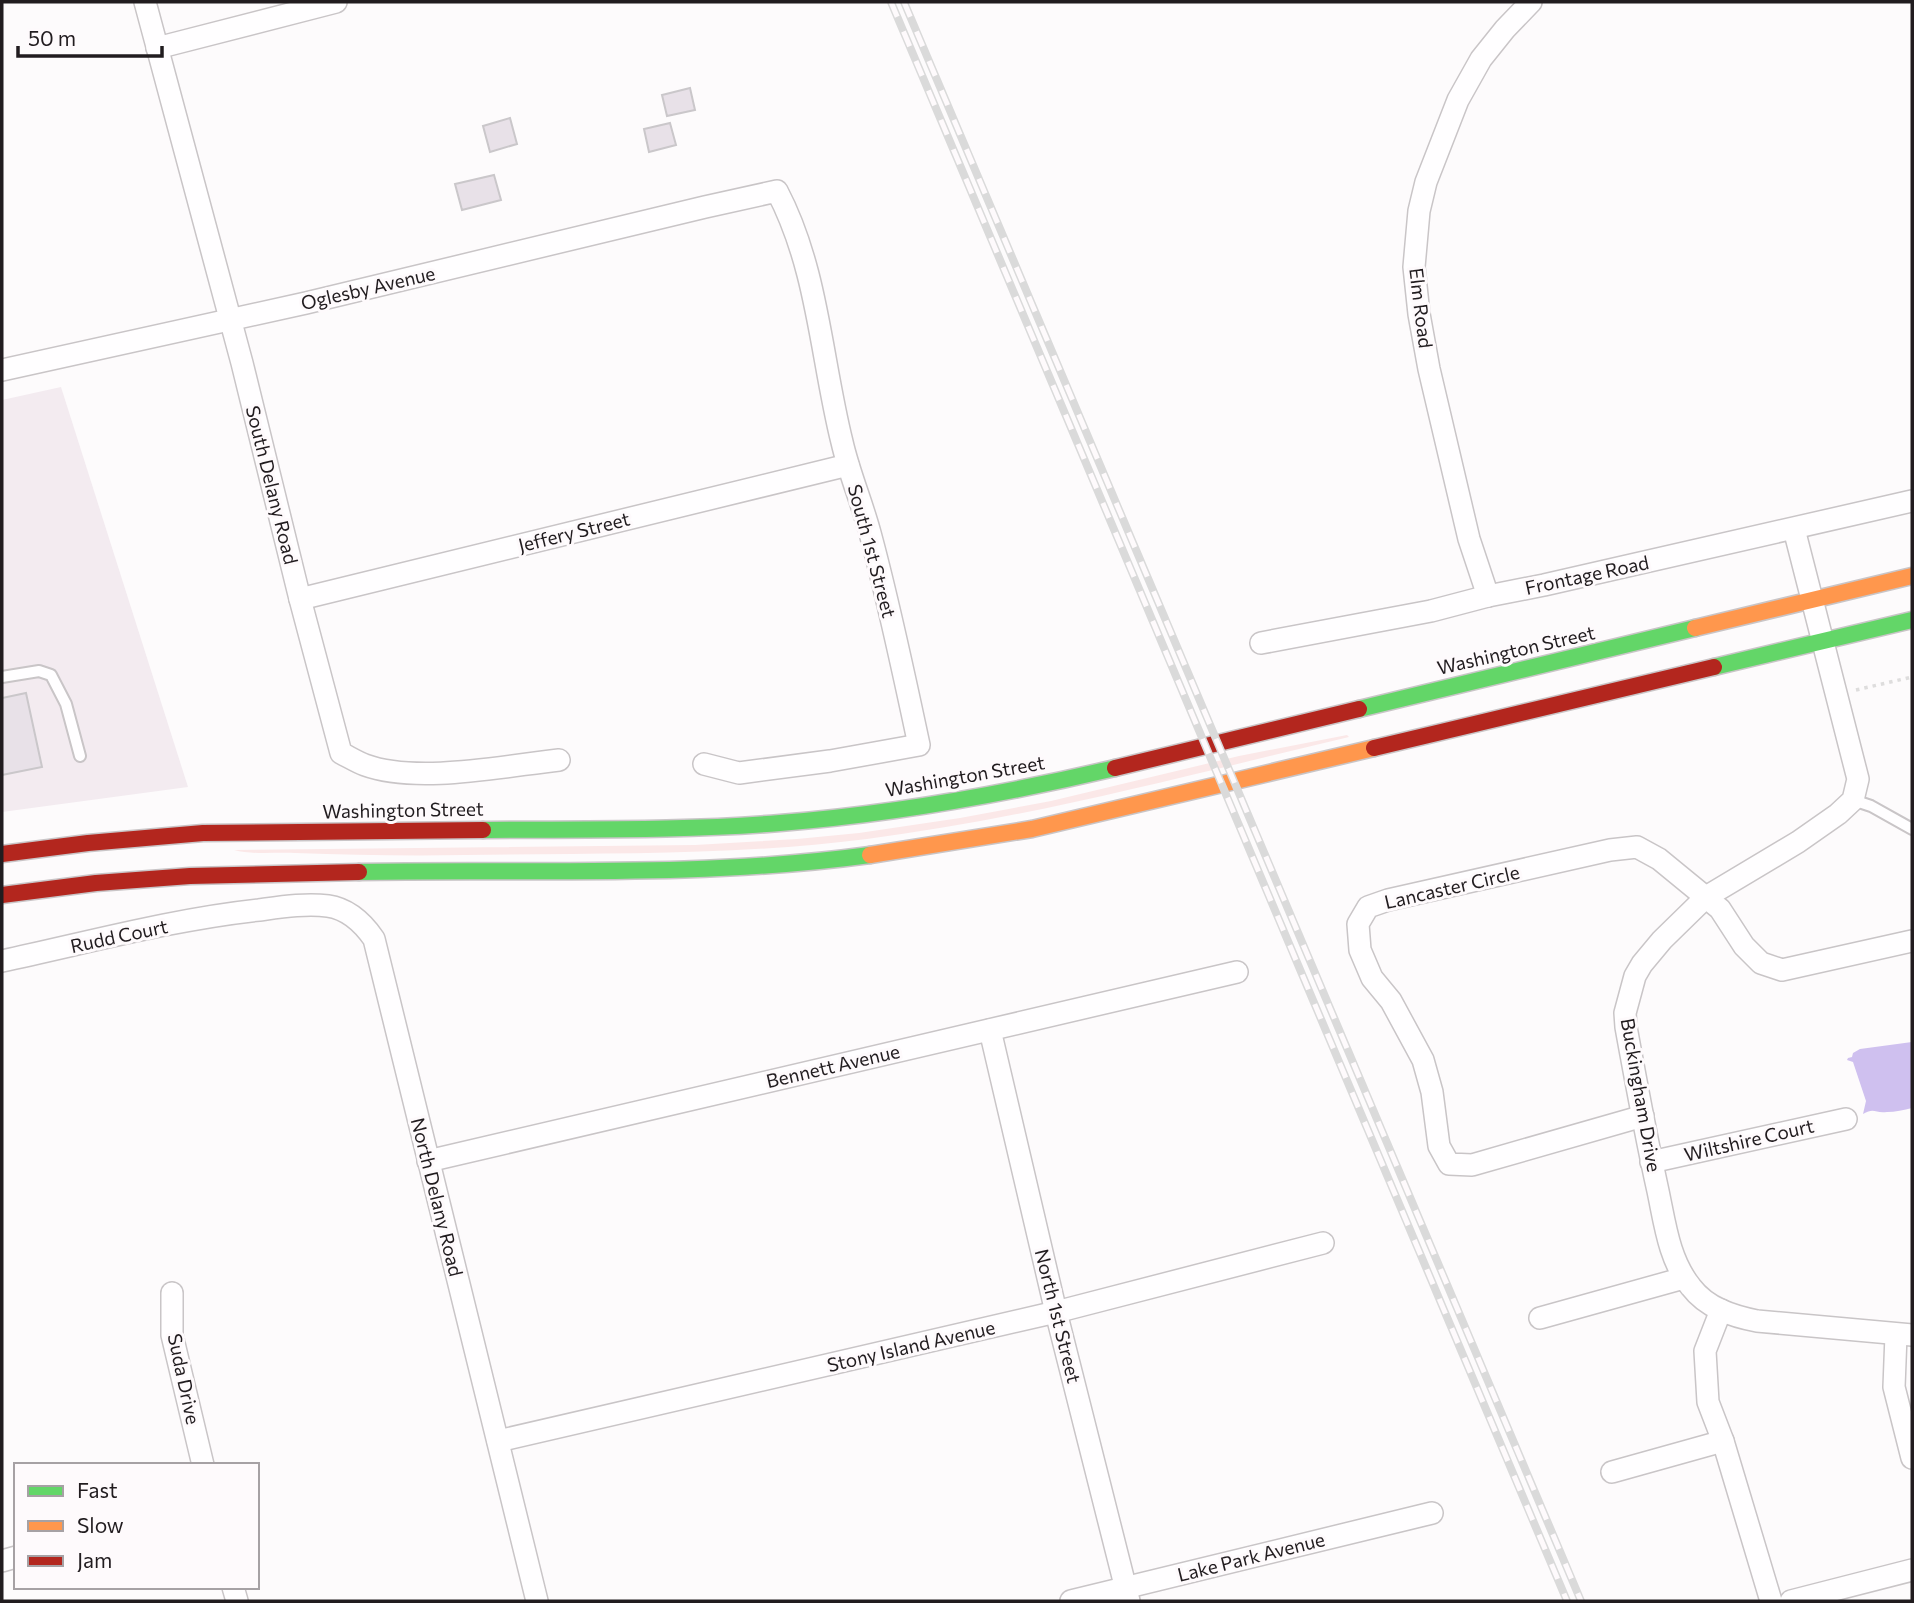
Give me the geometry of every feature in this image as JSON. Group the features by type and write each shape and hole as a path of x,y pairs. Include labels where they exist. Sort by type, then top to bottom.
{"main road":[{"name":"Washington Street","path":"2,854 82,843 185,834 685,828 783,823 925,807 1060,781 1912,576"},
{"path":"2,895 108,881 233,874 756,866 834,860 927,848 1032,829 1912,620"}],"street":[{"name":"South Delany Road","path":"145,2 242,363 341,753 365,765 401,773 455,773 559,760"},
{"path":"157,48 336,2"},
{"name":"Elm Road","path":"1488,596 1469,539 1429,369 1414,267 1419,211 1426,182 1458,100 1481,60 1531,2"},
{"name":"South 1st Street","path":"704,764 739,773 919,746 870,533 842,441 815,303 790,215 777,191 733,201"},
{"name":"Oglesby Avenue","path":"2,370 306,303 733,201"},
{"name":"Jeffery Street","path":"300,598 848,465"},
{"name":"Frontage Road","path":"1261,643 1431,611 1912,501"},
{"path":"1794,529 1858,779 1853,800"},
{"name":"Buckingham Drive","path":"1853,800 1798,842 1706,897 1662,940 1635,976 1625,1013 1626,1027 1671,1253 1692,1289 1702,1299 1736,1317 1904,1335"},
{"name":"Lancaster Circle","path":"1643,1116 1472,1165 1449,1164 1439,1146 1432,1092 1423,1060 1391,1001 1373,978 1360,950 1358,924 1368,907 1388,900 1609,850 1637,848 1648,853 1706,897"},
{"path":"1706,897 1720,909 1744,946 1761,963 1782,970 1912,941"},
{"name":"North Delany Road","path":"236,912 292,906 329,906 347,911 365,925 374,939 537,1601"},
{"name":"Rudd Court","path":"2,961 236,912"},
{"name":"Bennett Avenue","path":"428,1161 1237,972"},
{"name":"North 1st Street","path":"990,1030 1056,1312 1127,1595"},
{"name":"Wiltshire Court","path":"1651,1162 1846,1119"},
{"name":"Stony Island Avenue","path":"498,1441 1056,1312 1323,1243"},
{"path":"1540,1318 1684,1278"},
{"name":"Suda Drive","path":"172,1293 172,1335 204,1463"},
{"path":"1721,1310 1704,1352 1708,1402 1723,1441 1771,1601"},
{"path":"1904,1335 1895,1387 1912,1458"},
{"path":"1612,1472 1723,1441"},
{"name":"Lake Park Avenue","path":"1071,1601 1127,1595 1432,1513"},
{"path":"1791,1601 1912,1570"}],"lane":[{"path":"2,677 39,671 51,675 66,705 80,756"},
{"path":"1853,800 1871,806 1912,828"}],"path":[{"path":"1836,694 1912,677"}],"shaded area":[{"path":"61,387 188,787 2,812 2,400"},
{"path":"1347,735 1349,737 1049,808 867,839 666,853 380,855 256,853 234,850 695,845 859,833 1051,801 1239,756"},
{"path":"1912,1042 1912,1108 1890,1112 1870,1111 1863,1114 1866,1101 1853,1062 1847,1060 1848,1058 1860,1049"}],"building":[{"path":"690,88 695,110 667,116 662,95"},
{"path":"510,118 517,144 490,152 483,126"},
{"path":"670,123 676,145 649,152 644,129"},
{"path":"494,175 501,200 462,210 455,184"},
{"path":"26,693 42,767 2,775 2,698"}],"railway":[{"path":"891,2 1567,1601"},
{"path":"904,2 1581,1601"}],"traffic: fast":[{"path":"1714,667 1912,620"},
{"path":"1359,709 1695,628"},
{"path":"483,830 706,827 823,819 949,802 1115,768"},
{"path":"359,872 678,870 870,855"}],"traffic: slow":[{"path":"1695,628 1912,576"},
{"path":"870,855 1032,829 1374,748"}],"traffic: jam":[{"path":"1374,748 1714,667"},
{"path":"1115,768 1359,709"},
{"path":"2,854 203,833 483,830"},
{"path":"2,895 96,883 190,876 359,872"}]}
